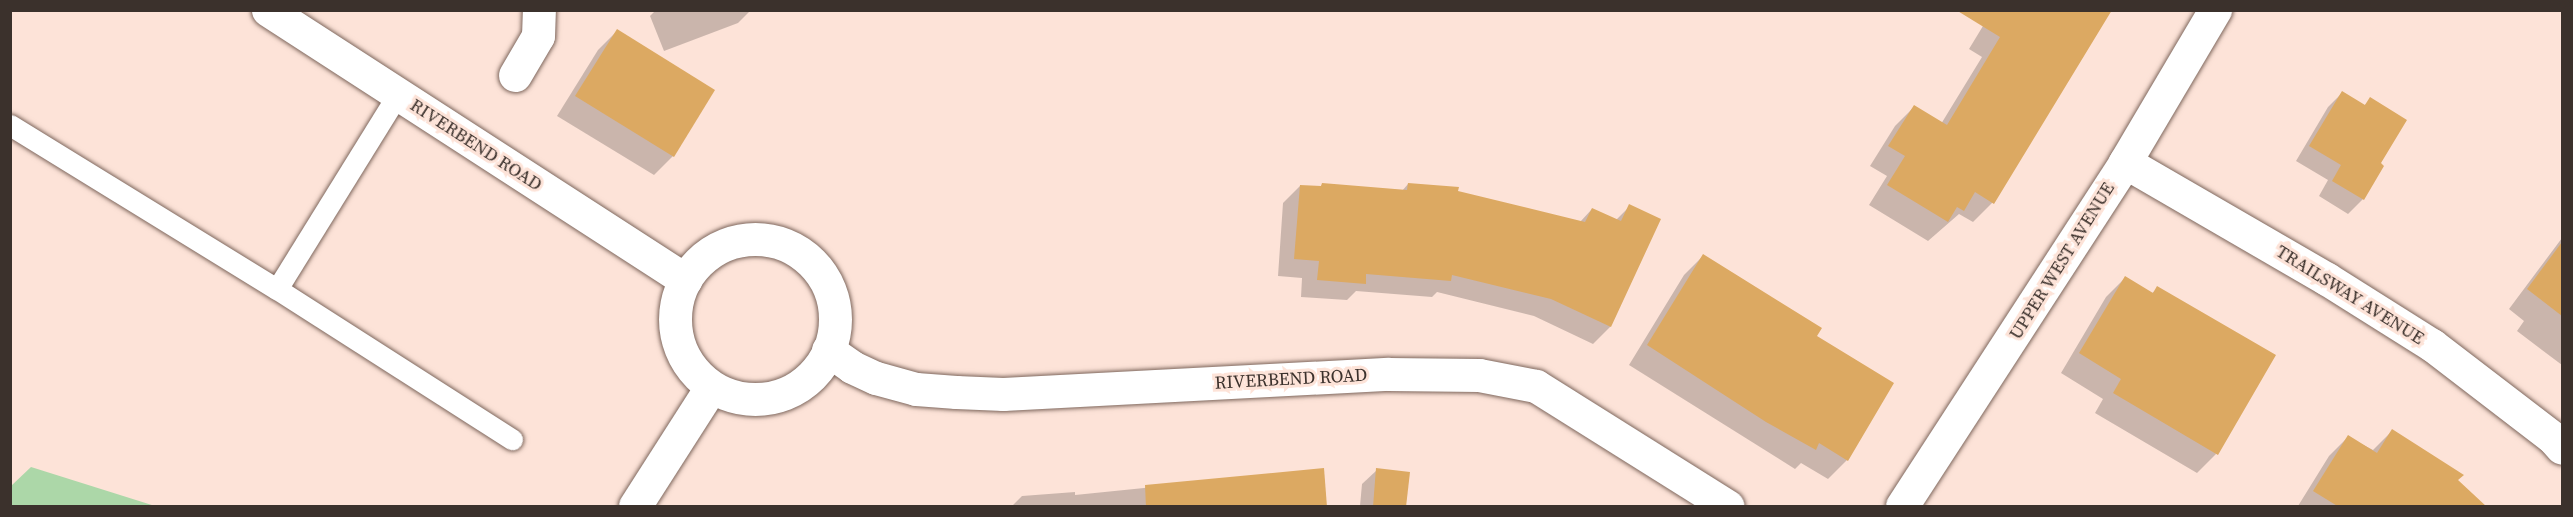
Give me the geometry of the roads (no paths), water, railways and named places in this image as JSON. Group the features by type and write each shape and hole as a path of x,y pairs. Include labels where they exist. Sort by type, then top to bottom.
{"street":[{"name":"RIVERBEND ROAD","path":"268,10 685,280"},
{"path":"515,75 538,36 539,10"},
{"name":"UPPER WEST AVENUE","path":"1902,507 2125,162 2216,10"},
{"name":"TRAILSWAY AVENUE","path":"2125,162 2326,279 2432,345 2553,438 2562,448"},
{"path":"749,239 784,244 814,264 832,294 836,316 828,351 812,375 796,389 776,397 753,400 731,396 711,387 694,373 682,354 675,333 674,310 685,280 707,254 727,243 749,239"},
{"name":"RIVERBEND ROAD","path":"828,351 852,367 876,378 916,389 968,393 1003,394 1388,374 1479,375 1536,386 1727,507"},
{"path":"635,507 711,387"}],"lane":[{"path":"277,288 398,94"},
{"path":"10,125 277,288 512,439"}]}
